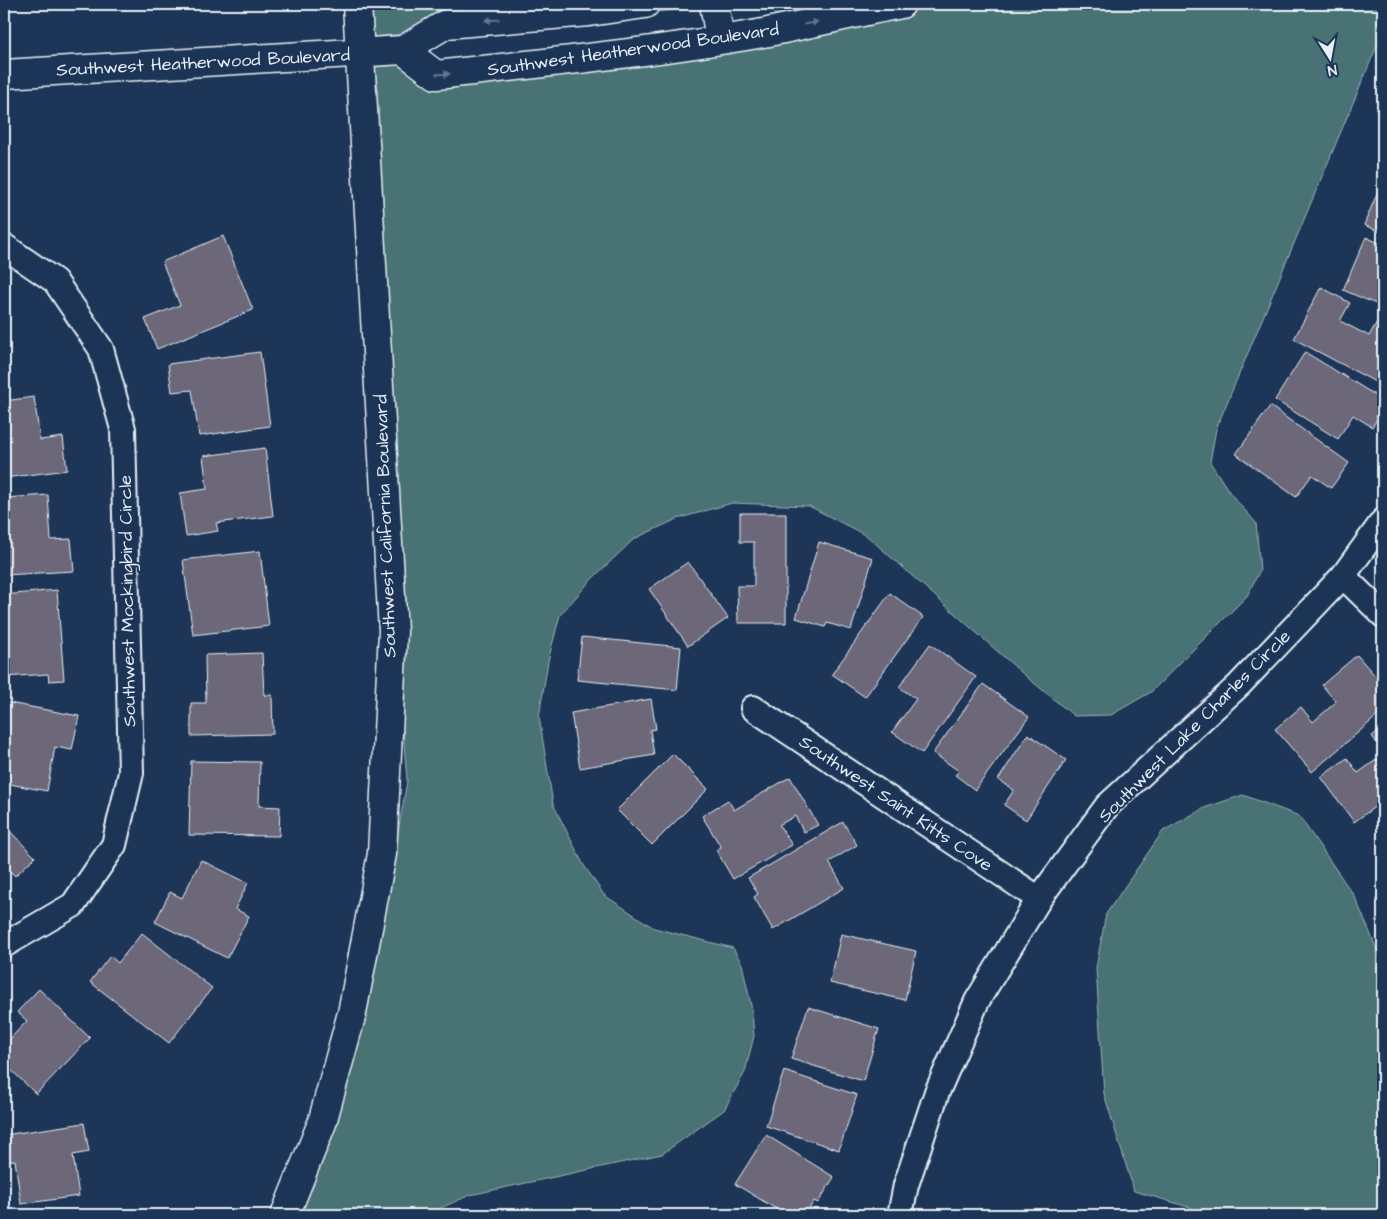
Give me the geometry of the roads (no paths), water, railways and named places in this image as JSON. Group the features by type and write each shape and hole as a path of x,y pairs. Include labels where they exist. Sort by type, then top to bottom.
{"street":[{"name":"Southwest California Boulevard","path":"285,1215 322,1123 352,1013 382,854 393,630 357,4"},
{"name":"Southwest Heatherwood Boulevard","path":"4,74 403,50 446,24 589,12 645,4"},
{"path":"714,4 720,39"},
{"name":"Southwest Heatherwood Boulevard","path":"403,50 436,75 575,60 763,33 901,4"},
{"name":"Southwest Mockingbird Circle","path":"4,246 55,282 102,349 123,429 131,773 114,845 73,905 4,945"},
{"name":"Southwest Lake Charles Circle","path":"900,1215 906,1185 940,1084 977,1001 1039,899 1107,806 1239,685 1343,576 1383,520"},
{"path":"1343,576 1383,615"},
{"name":"Southwest Saint Kitts Cove","path":"752,708 1039,899"}]}
